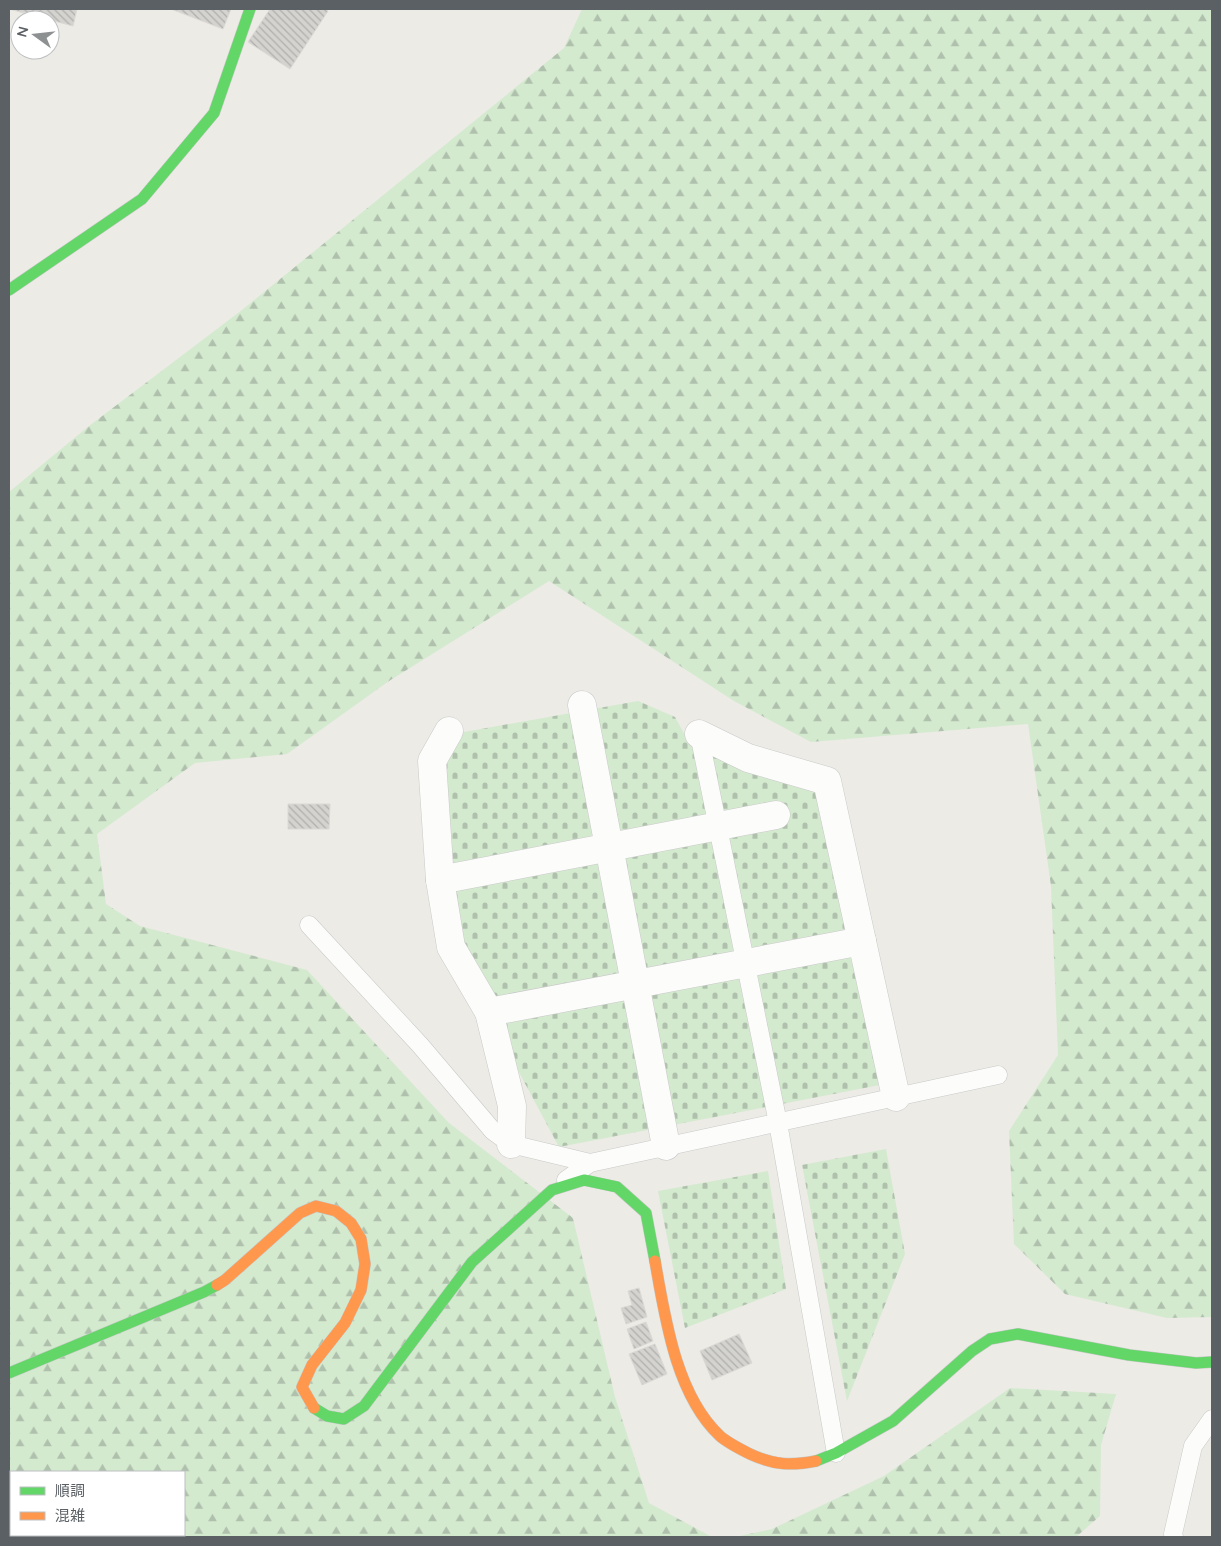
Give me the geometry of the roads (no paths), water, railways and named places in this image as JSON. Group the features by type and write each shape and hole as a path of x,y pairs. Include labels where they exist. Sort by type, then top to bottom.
{"street":[{"path":"9,290 142,199 214,113 250,9"},
{"path":"582,704 666,1146"},
{"path":"449,731 432,760 440,880 451,947 489,1012 512,1106 512,1144"},
{"path":"699,734 748,758 827,781 896,1097"},
{"path":"440,880 776,815"},
{"path":"489,1012 862,941"},
{"path":"9,1373 204,1292 225,1280 300,1213 316,1206 336,1211 351,1223 361,1239 365,1264 361,1290 345,1323 312,1365 302,1387 310,1406 325,1416 344,1419 364,1406 472,1262 552,1190 584,1180 617,1187 646,1213 668,1335 690,1395 705,1418 721,1437 744,1452 766,1461 788,1465 815,1461 836,1453 893,1421 972,1351 990,1339 1018,1334 1129,1356 1196,1363 1212,1362"}],"lane":[{"path":"699,734 778,1123 836,1453"},
{"path":"310,925 420,1044 493,1131 512,1144 590,1163"},
{"path":"552,1190 590,1163 998,1076"},
{"path":"1174,1537 1172,1534 1193,1446 1212,1418"}]}
